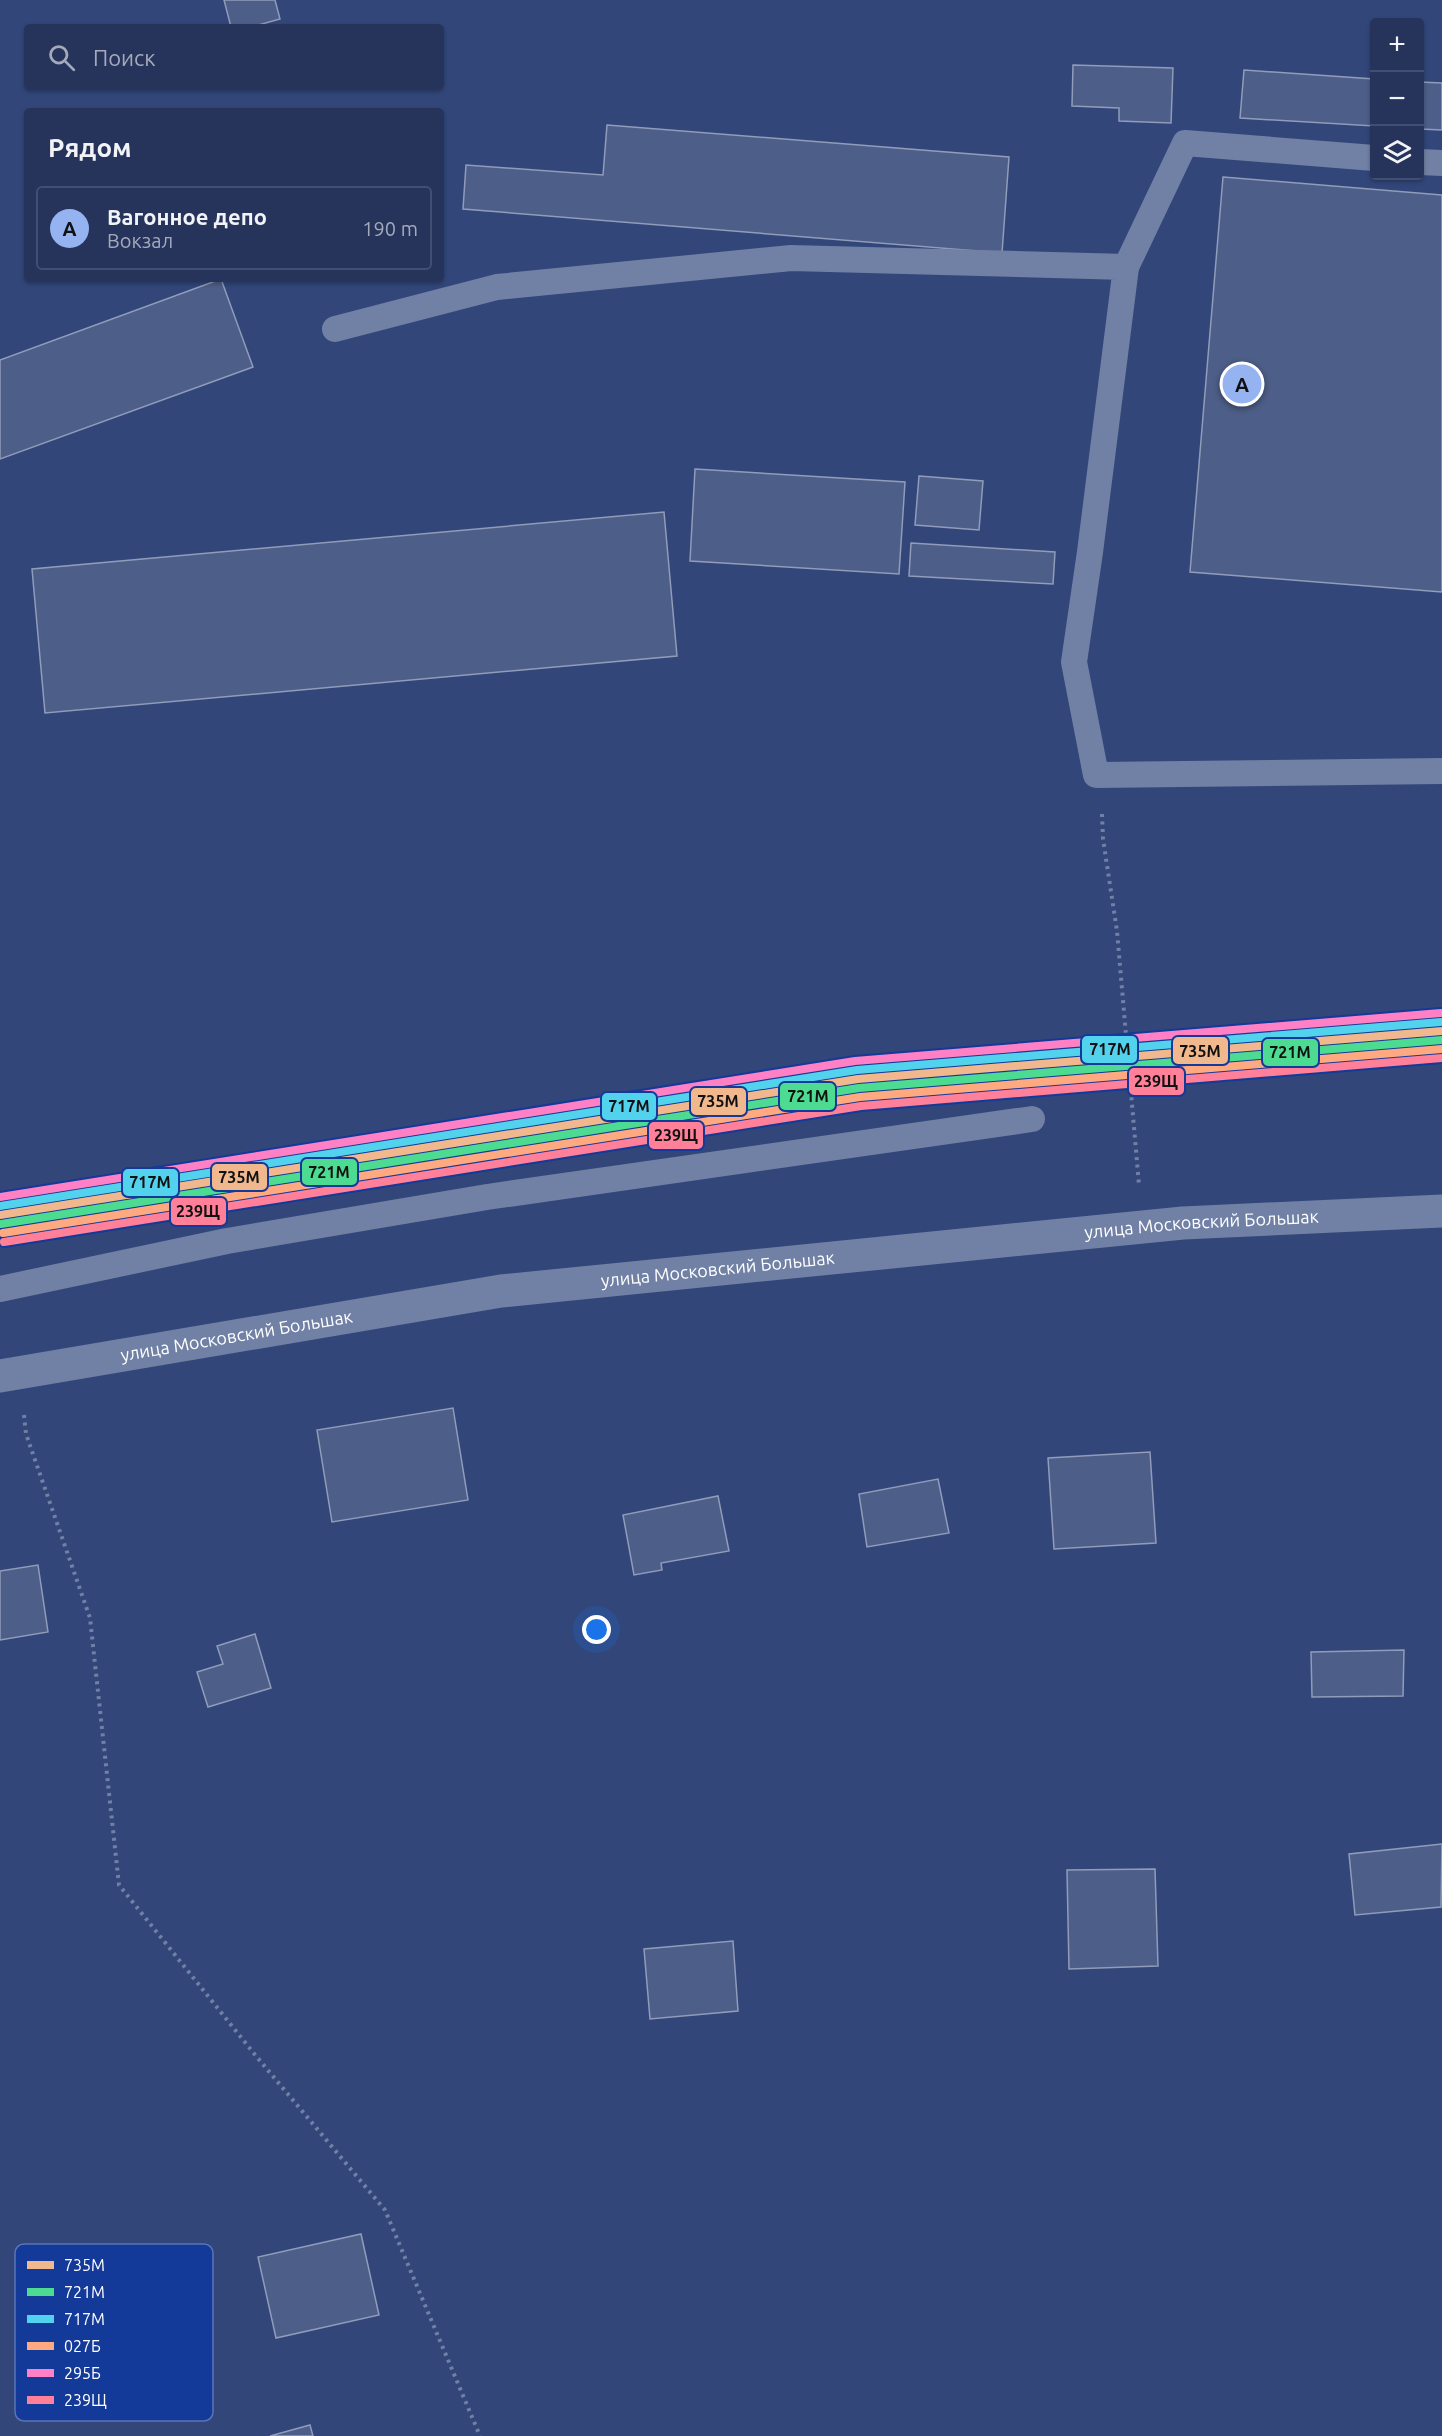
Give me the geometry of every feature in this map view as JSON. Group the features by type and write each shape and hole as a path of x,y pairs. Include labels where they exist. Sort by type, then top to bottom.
{"street":[{"name":"улица Московский Большак","path":"10,1374 501,1291 1183,1223 1442,1211"}],"lane":[{"path":"1370,158 1185,143 1126,267 1074,662 1096,775 1442,771"},
{"path":"1424,162 1442,164"},
{"path":"335,330 497,287 791,258 1126,267"},
{"path":"0,1289 227,1241 475,1199 1032,1119"}],"path":[{"path":"1104,775 1103,839 1118,932 1142,1228"},
{"path":"10,1374 26,1434 90,1618 119,1885 256,2056 385,2210 480,2436"}],"building":[{"path":"224,0 275,0 280,19 262,24 230,24"},
{"path":"1073,65 1173,68 1171,123 1119,121 1119,108 1072,106"},
{"path":"1244,70 1370,79 1370,126 1240,118"},
{"path":"1424,82 1442,83 1442,130 1424,129"},
{"path":"607,125 1009,157 1002,253 463,209 466,165 603,175"},
{"path":"1223,177 1442,195 1442,592 1190,572"},
{"path":"213,282 222,282 253,367 0,459 0,360"},
{"path":"695,469 905,482 899,574 690,561"},
{"path":"919,476 983,481 979,530 915,525"},
{"path":"664,512 677,656 45,713 32,569"},
{"path":"911,543 1055,552 1053,584 909,576"},
{"path":"453,1408 468,1500 332,1522 317,1430"},
{"path":"1150,1452 1156,1543 1054,1549 1048,1458"},
{"path":"938,1479 949,1533 867,1547 859,1494"},
{"path":"718,1496 729,1551 661,1563 662,1570 634,1575 623,1515"},
{"path":"38,1565 48,1632 0,1640 0,1571"},
{"path":"255,1634 271,1688 208,1707 197,1672 223,1664 217,1646"},
{"path":"1404,1650 1403,1696 1312,1697 1311,1652"},
{"path":"1442,1844 1441,1907 1355,1915 1349,1854"},
{"path":"1155,1869 1158,1966 1069,1969 1067,1870"},
{"path":"733,1941 738,2011 650,2019 644,1949"},
{"path":"361,2234 379,2315 276,2338 258,2257"},
{"path":"310,2425 313,2436 270,2436"}],"transit line":[{"name":"295Б","path":"0,1197 855,1061 1441,1013"},
{"name":"717М","path":"0,1206 857,1070 1441,1022"},
{"name":"735М","path":"0,1215 858,1079 1442,1031"},
{"name":"721М","path":"1,1224 859,1088 1442,1040"},
{"name":"027Б","path":"3,1233 860,1097 1442,1049"},
{"name":"239Щ","path":"4,1242 861,1106 1442,1058"}],"place":[{"name":"Вагонное депо","path":"1242,384"}]}
